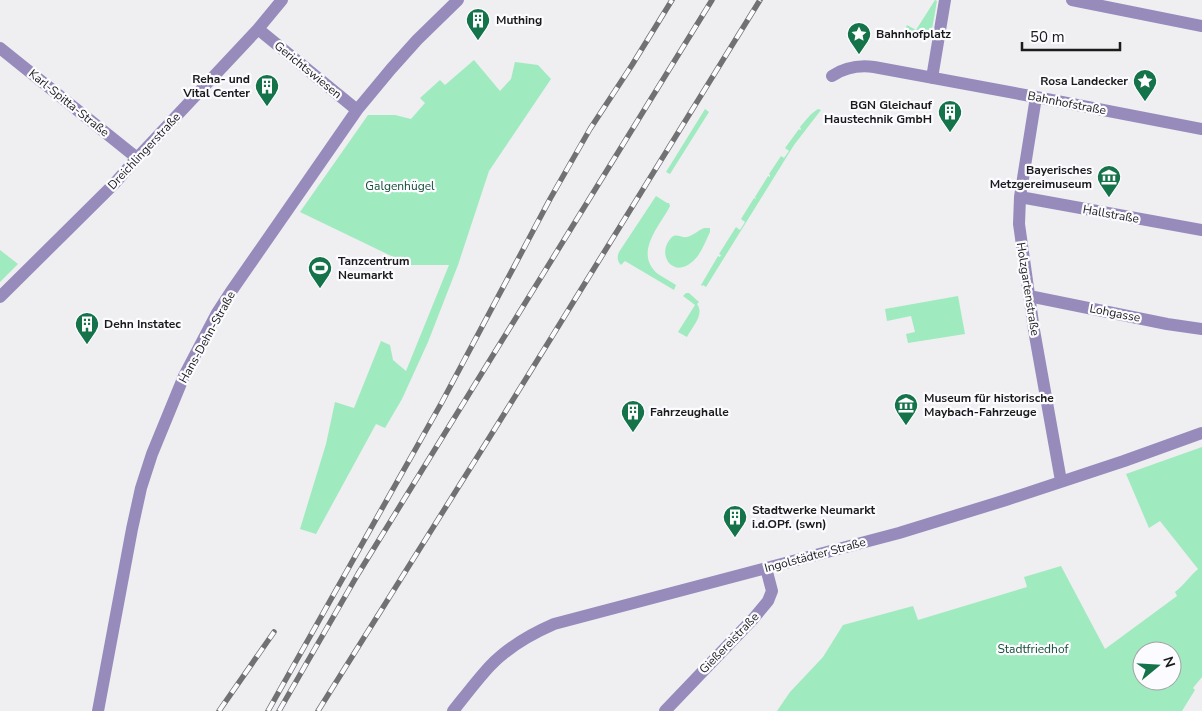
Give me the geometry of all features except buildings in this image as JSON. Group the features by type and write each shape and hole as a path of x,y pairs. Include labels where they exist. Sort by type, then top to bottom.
{"street":[{"name":"Dreichlingerstraße","path":"0,297 114,184 258,29 282,0"},
{"name":"Hans-Dehn-Straße","path":"98,711 141,488 180,384 217,313 357,110 426,30 458,0"},
{"path":"832,76 848,69 867,66 932,78 945,0"},
{"path":"1072,0 1202,26"},
{"name":"Gerichtswiesen","path":"258,29 357,110"},
{"name":"Karl-Spitta-Straße","path":"0,48 137,158"},
{"name":"Bahnhofstraße","path":"932,78 1202,129"},
{"name":"Holzgartenstraße","path":"1036,97 1020,197 1019,224 1060,481"},
{"name":"Hallstraße","path":"1020,197 1202,230"},
{"name":"Lohgasse","path":"1029,296 1166,324 1202,329"},
{"name":"Ingolstädter Straße","path":"453,711 490,666 513,646 541,629 554,624 900,533 1124,461 1202,432"},
{"name":"Gießereistraße","path":"665,711 768,601 772,591 766,568"}],"green space":[{"path":"935,0 937,1 929,39 924,40 905,30 907,25 916,30"},
{"name":"Galgenhügel","path":"474,60 500,91 511,79 515,62 538,65 551,79 489,171 458,265 428,342 402,399 385,428 376,424 316,534 300,529 326,444 335,402 354,408 381,341 390,345 393,360 406,371 449,265 410,265 300,212 368,115 395,115 411,119 425,103 420,98 440,80 445,85"},
{"path":"705,109 709,112 670,174 666,172"},
{"path":"818,109 821,110 794,145 706,287 702,286 736,227 740,230 745,222 741,219 754,198 756,199 755,197 768,176 770,177 769,174 781,156 784,158 789,151 785,148 799,129 801,129 800,127"},
{"path":"656,196 669,203 670,206 651,240 648,257 651,266 658,274 676,285 674,290 625,261 621,265 618,259 619,252"},
{"path":"704,228 710,228 710,232 698,256 692,262 685,267 678,268 668,262 665,250 672,237 676,235 687,237"},
{"path":"0,250 18,264 0,282"},
{"path":"689,293 699,302 697,304 700,312 687,337 678,332 695,305 683,296"},
{"path":"958,296 965,334 908,343 906,334 915,332 911,316 887,321 885,309"},
{"name":"Stadtfriedhof","path":"1202,447 1202,677 1193,688 1195,690 1182,711 777,711 790,692 823,657 843,625 913,606 918,620 1027,587 1024,577 1061,566 1105,649 1177,596 1175,592 1198,569 1160,521 1149,528 1126,474"}],"railway":[{"path":"268,711 442,402 550,199 590,129 672,0"},
{"path":"279,711 358,574 712,0"},
{"path":"318,711 760,0"},
{"path":"219,711 274,632"}],"place":[{"name":"Muthing","path":"478,41"},
{"name":"Bahnhofplatz","path":"859,55"},
{"name":"Rosa Landecker","path":"1145,102"},
{"name":"Reha- und Vital Center","path":"267,107"},
{"name":"BGN Gleichauf Haustechnik GmbH","path":"950,133"},
{"name":"Bayerisches Metzgereimuseum","path":"1109,198"},
{"name":"Tanzcentrum Neumarkt","path":"320,289"},
{"name":"Dehn Instatec","path":"87,345"},
{"name":"Museum für historische Maybach-Fahrzeuge","path":"906,426"},
{"name":"Fahrzeughalle","path":"633,433"},
{"name":"Stadtwerke Neumarkt i.d.OPf. (swn)","path":"735,538"}]}
